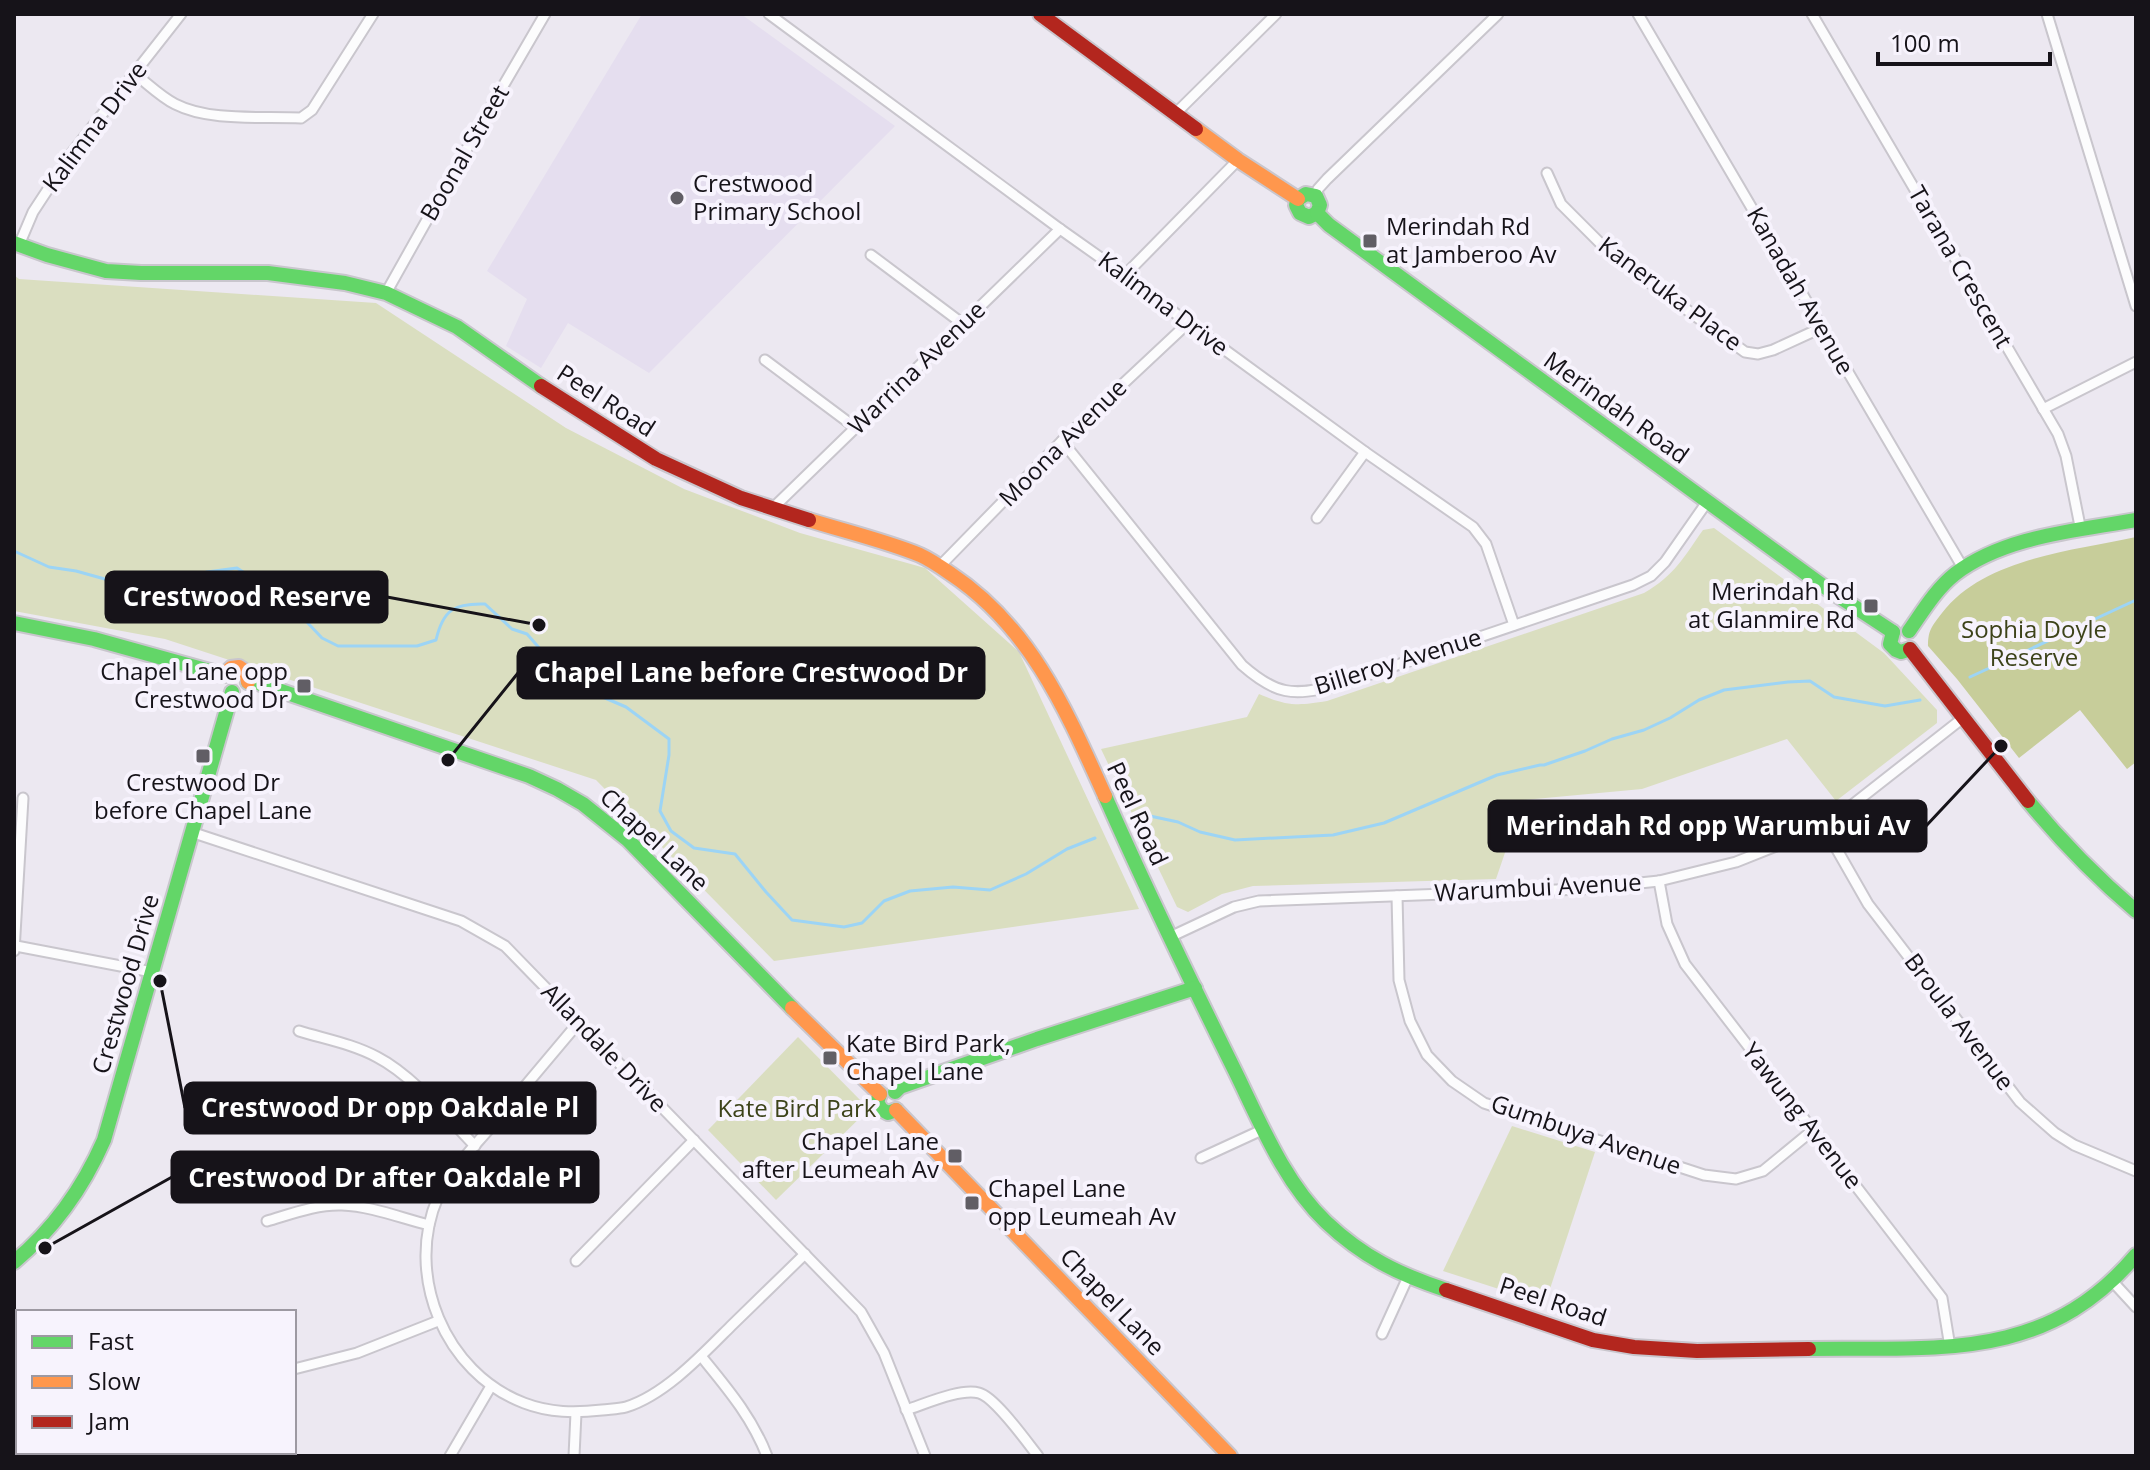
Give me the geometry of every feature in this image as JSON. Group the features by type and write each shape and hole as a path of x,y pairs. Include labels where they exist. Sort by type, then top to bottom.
{"street":[{"name":"Kalimna Drive","path":"17,244 33,212 71,154 181,14"},
{"path":"135,74 172,102 190,110 209,115 301,118 312,110 373,14"},
{"name":"Boonal Street","path":"386,293 545,14"},
{"name":"Kalimna Drive","path":"769,14 1365,452 1473,527 1486,544 1514,625"},
{"path":"1040,14 1238,160 1298,199"},
{"path":"1176,113 1276,14"},
{"path":"1298,199 1300,214 1309,217 1317,213 1320,205 1316,196 1318,189 1327,179 1498,14"},
{"name":"Kanadah Avenue","path":"1638,14 1963,568"},
{"name":"Tarana Crescent","path":"1812,14 2058,434 2066,456 2081,531"},
{"path":"2047,14 2136,306"},
{"path":"1125,275 1238,160"},
{"name":"Kaneruka Place","path":"1547,173 1561,204 1614,257 1745,352 1758,354 1773,350 1821,328"},
{"path":"1298,199 1306,194 1316,196"},
{"name":"Merindah Road","path":"1317,213 1329,225 1707,502 1893,632"},
{"name":"Warrina Avenue","path":"774,507 1060,229"},
{"name":"Peel Road","path":"17,244 106,271 268,273 345,283 386,293 457,327 515,369 656,459 741,498 920,555 941,565 991,604 1013,626 1050,682 1170,937 1287,1172 1325,1221 1370,1258 1408,1277 1593,1340 1634,1347 1697,1351 1950,1347 2009,1339 2043,1327 2067,1315 2113,1282 2136,1255"},
{"path":"871,255 963,324"},
{"name":"Moona Avenue","path":"941,565 1062,441 1188,323"},
{"path":"765,360 856,428"},
{"path":"2043,409 2136,362"},
{"name":"Billeroy Avenue","path":"1062,441 1242,665 1272,687 1288,692 1335,686 1633,585 1651,576 1665,562 1707,502"},
{"path":"1317,518 1365,452"},
{"path":"1909,631 1936,593 1963,568 2005,548 2136,520"},
{"path":"14,623 114,644 224,675"},
{"path":"1898,629 1909,631 1913,641 1910,649 1903,652 1895,650 1890,644 1893,632 1898,629"},
{"path":"1910,649 2068,849 2136,911"},
{"path":"239,667 246,672 248,682 242,691 232,692 224,685 224,675 231,668 239,667"},
{"name":"Chapel Lane","path":"248,682 529,776 591,808 628,839 815,1032 887,1093 900,1099 896,1110 1229,1456"},
{"name":"Crestwood Drive","path":"14,1262 48,1232 85,1182 110,1123 232,692"},
{"name":"Warumbui Avenue","path":"1170,937 1247,902 1582,889 1659,881 1736,862 1824,827 1963,718"},
{"path":"23,798 15,948 152,972"},
{"name":"Broula Avenue","path":"1824,827 1868,904 2020,1102 2055,1133 2074,1145 2136,1171"},
{"name":"Allandale Drive","path":"191,832 461,921 505,946 861,1312 884,1353 925,1456"},
{"name":"Yawung Avenue","path":"1659,881 1667,924 1685,964 1942,1298 1950,1347"},
{"name":"Gumbuya Avenue","path":"1397,896 1399,980 1410,1021 1427,1055 1452,1081 1484,1103 1704,1175 1736,1179 1763,1171 1813,1130"},
{"path":"887,1093 1037,1039 1195,988"},
{"path":"579,1022 446,1182 429,1225 426,1270 432,1304 438,1321 475,1372 491,1386 530,1405 576,1413 626,1407 657,1392 701,1356 805,1254"},
{"path":"299,1031 361,1050 391,1065 475,1146"},
{"path":"1201,1158 1264,1129"},
{"path":"576,1261 694,1140"},
{"path":"267,1221 325,1205 340,1205 357,1206 429,1225"},
{"path":"1382,1334 1408,1277"},
{"path":"2113,1282 2136,1307"},
{"path":"296,1368 357,1353 438,1321"},
{"path":"701,1356 742,1407 767,1456"},
{"path":"450,1456 491,1386"},
{"path":"906,1410 961,1392 978,1392 990,1398 1038,1456"},
{"path":"574,1456 576,1413"}],"shaded area":[{"name":"Crestwood Primary School","path":"642,14 741,14 895,126 649,373 568,323 541,368 506,346 527,299 487,271"}],"green space":[{"path":"14,275 19,279 376,303 566,428 684,489 800,533 925,568 1019,652 1139,909 774,961 596,780 165,639 14,611"},
{"path":"1714,528 1884,653 1937,710 1937,723 1836,801 1787,739 1642,789 1523,800 1496,879 1253,886 1222,894 1188,912 1177,907 1101,749 1247,717 1259,694 1292,704 1327,701 1644,593 1671,573 1703,530"},
{"name":"Sophia Doyle Reserve","path":"2136,537 2136,762 2127,769 2080,710 2019,758 1928,646 1931,628 1960,595 2005,568"},
{"name":"Kate Bird Park","path":"798,1037 869,1109 776,1200 708,1130"},
{"path":"1512,1126 1595,1152 1545,1304 1443,1271"}],"waterway":[{"path":"14,551 49,567 137,588 237,568 286,600 322,638 338,646 417,646 436,640 442,622 452,610 465,605 485,604 512,629 527,634 570,683 626,707 669,739 660,811 671,831 694,848 735,854 792,920 844,927 862,923 884,901 910,891 953,887 990,890 1026,874 1067,849 1095,838"},
{"path":"1970,677 2136,600"},
{"path":"1139,819 1150,816 1178,822 1200,832 1235,840 1333,835 1384,823 1497,775 1544,765 1644,730 1724,690 1810,681 1834,697 1885,706 1920,700"}],"traffic: fast":[{"path":"1298,199 1306,194 1316,196 1320,205 1317,213"},
{"path":"1298,199 1296,205 1300,213 1309,217 1317,213"},
{"path":"1317,213 1329,225 1823,586 1893,632"},
{"path":"14,243 106,271 268,273 345,283 386,293 457,327 541,386"},
{"path":"1909,631 1942,586 1975,561 2018,543 2136,520"},
{"path":"14,623 94,639 224,675"},
{"path":"1893,632 1890,644 1901,652 1910,649"},
{"path":"248,682 529,776 583,804 628,840 792,1008"},
{"path":"14,1262 66,1206 87,1175 104,1140 232,692"},
{"path":"1105,796 1264,1131 1298,1189 1326,1222 1368,1255 1412,1278 1446,1290"},
{"path":"2028,801 2079,858 2136,911"},
{"path":"895,1092 900,1087 1037,1039 1195,988"},
{"path":"880,1094 877,1102 881,1109 888,1113 896,1110"},
{"path":"1809,1349 1944,1347 1986,1342 2026,1332 2064,1315 2101,1290 2136,1255"}],"traffic: slow":[{"path":"1196,129 1298,199"},
{"path":"809,520 920,555 979,595 1025,645 1044,673 1105,796"},
{"path":"224,675 231,668 239,667 246,672 248,682"},
{"path":"792,1008 880,1094"},
{"path":"896,1110 1230,1456"}],"traffic: jam":[{"path":"1040,14 1196,129"},
{"path":"541,386 656,459 741,498 809,520"},
{"path":"1910,649 2028,801"},
{"path":"1446,1290 1593,1340 1634,1347 1697,1351 1809,1349"}],"place":[{"name":"Crestwood Primary School","path":"677,198"},
{"name":"Merindah Rd at Jamberoo Av","path":"1370,241"},
{"name":"Merindah Rd at Glanmire Rd","path":"1871,606"},
{"name":"Crestwood Reserve","path":"539,625"},
{"name":"Chapel Lane opp Crestwood Dr","path":"304,686"},
{"name":"Merindah Rd opp Warumbui Av","path":"2001,746"},
{"name":"Crestwood Dr before Chapel Lane","path":"203,756"},
{"name":"Chapel Lane before Crestwood Dr","path":"448,760"},
{"name":"Crestwood Dr opp Oakdale Pl","path":"160,981"},
{"name":"Kate Bird Park, Chapel Lane","path":"830,1058"},
{"name":"Chapel Lane after Leumeah Av","path":"955,1156"},
{"name":"Chapel Lane opp Leumeah Av","path":"972,1203"},
{"name":"Crestwood Dr after Oakdale Pl","path":"45,1248"}]}
